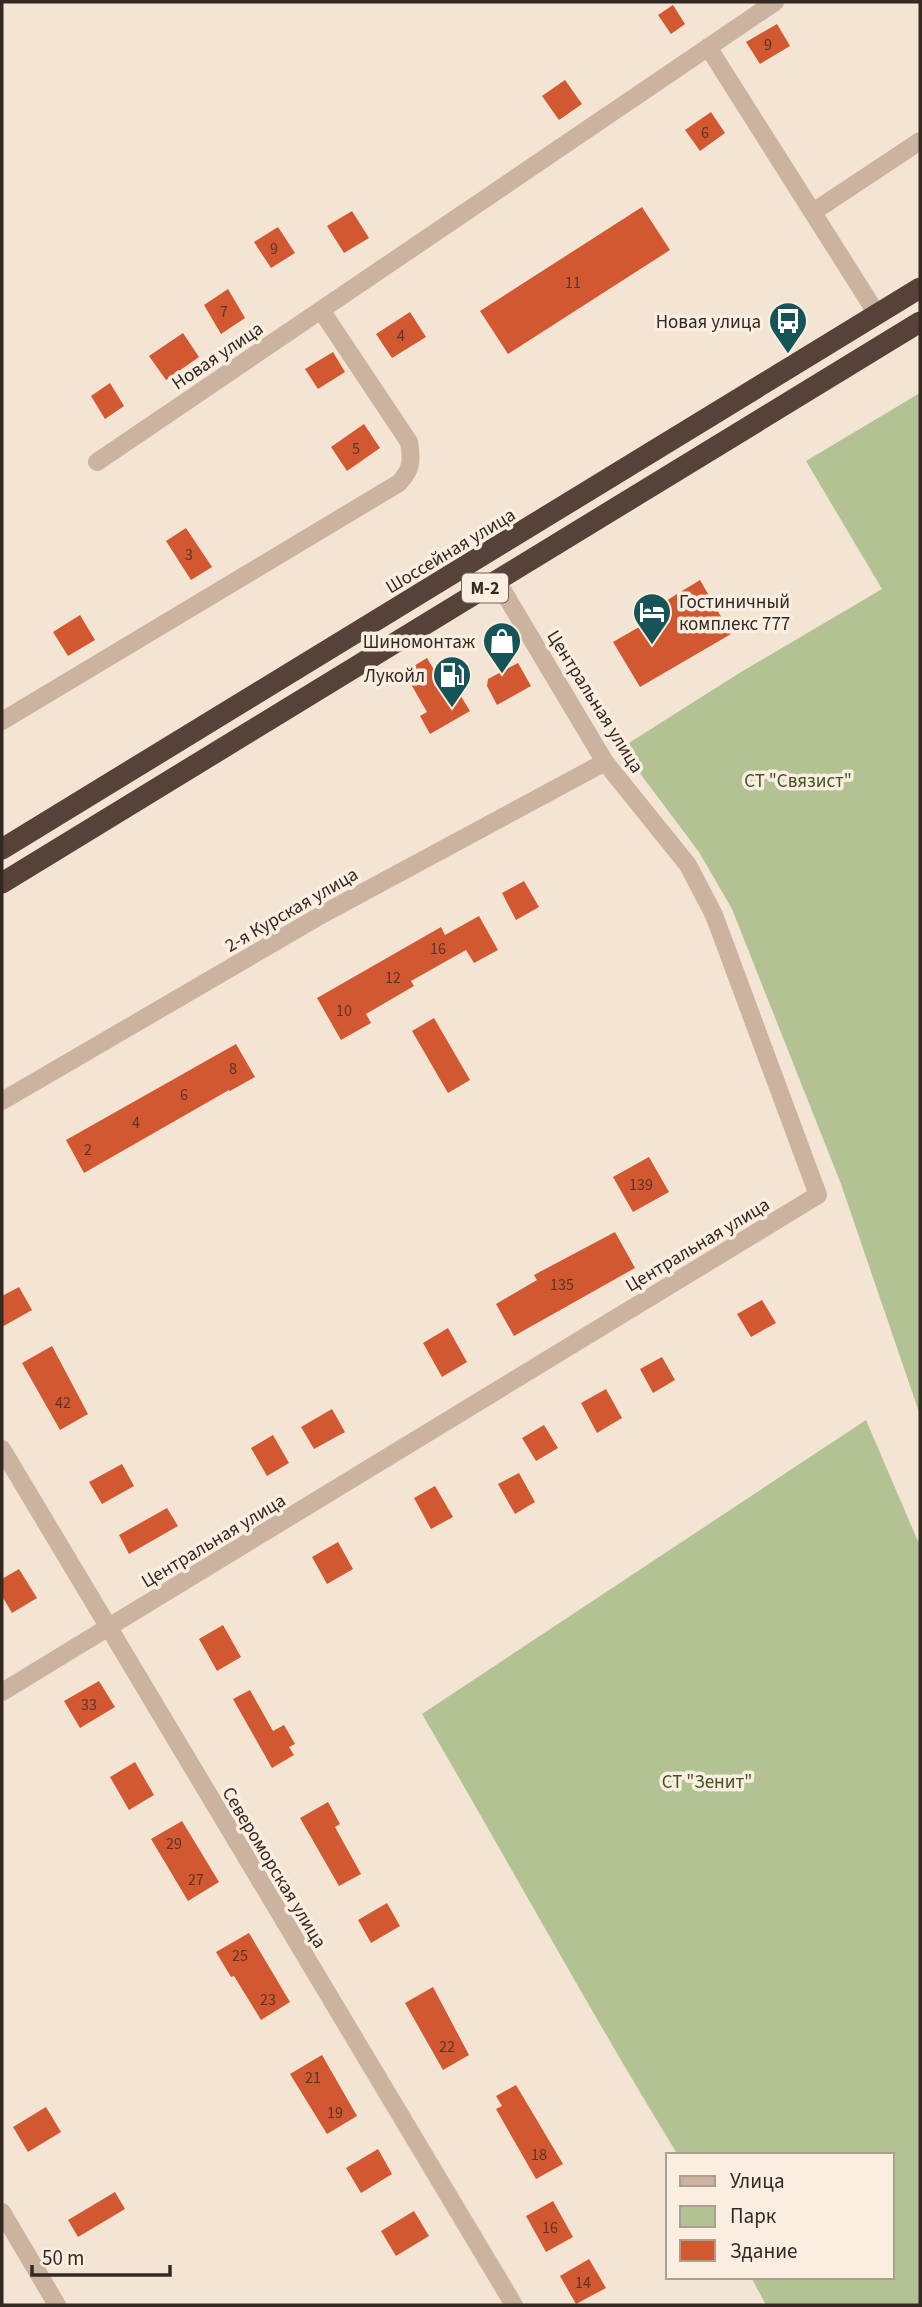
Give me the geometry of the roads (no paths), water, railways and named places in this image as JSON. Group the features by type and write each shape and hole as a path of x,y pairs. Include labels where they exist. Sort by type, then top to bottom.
{"highway":[{"name":"Шоссейная улица","path":"2,849 920,288"},
{"name":"М-2","path":"2,883 920,322"}],"street":[{"name":"Новая улица","path":"97,462 775,2"},
{"path":"708,47 877,314"},
{"path":"813,212 920,141"},
{"path":"2,721 399,483 409,472 412,457 409,442 321,310"},
{"name":"Центральная улица","path":"2,1692 818,1195 714,915 688,864 605,762 497,581"},
{"name":"2-я Курская улица","path":"2,1101 323,914 605,762"},
{"name":"Североморская улица","path":"2,1449 514,2305"},
{"path":"2,2212 57,2305"}],"place":[{"name":"Новая улица","path":"788,355"},
{"name":"Гостиничный комплекс 777","path":"652,646"},
{"name":"Шиномонтаж","path":"502,675"},
{"name":"Лукойл","path":"452,709"}],"park label":[{"name":"СТ \"Связист\"","path":"798,780"},
{"name":"СТ \"Зенит\"","path":"707,1781"}]}
